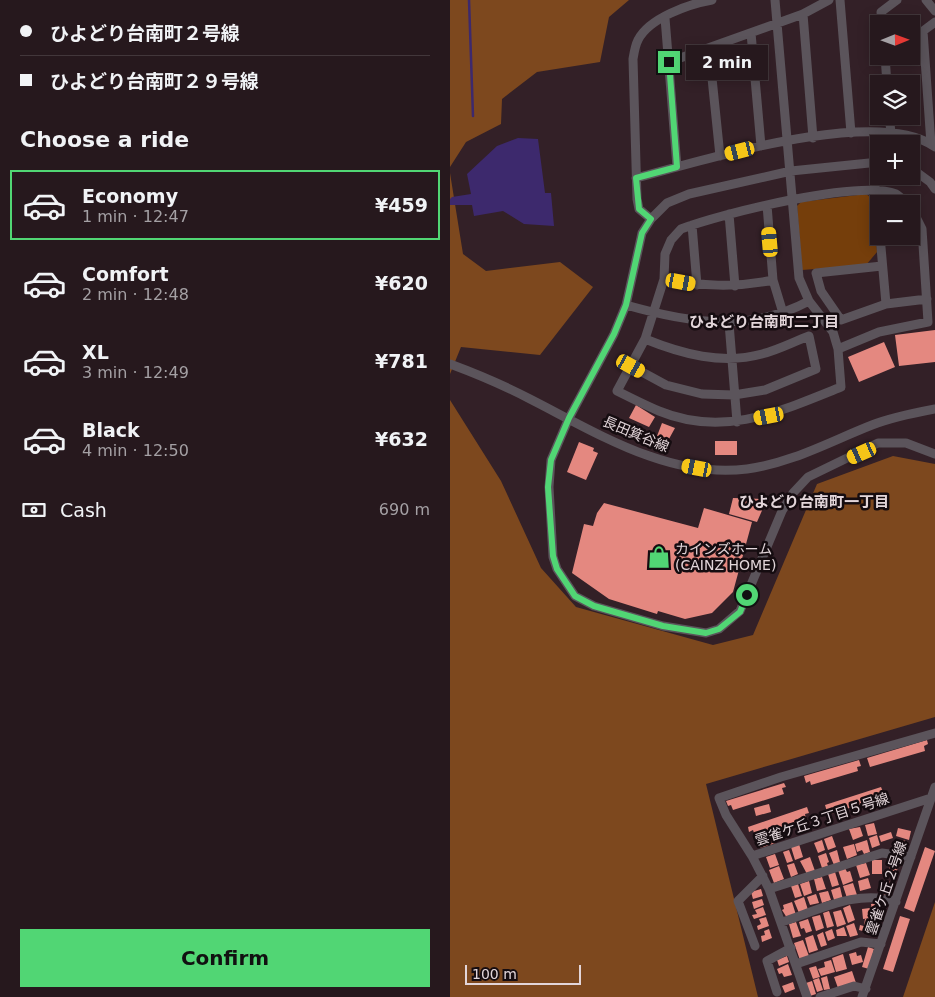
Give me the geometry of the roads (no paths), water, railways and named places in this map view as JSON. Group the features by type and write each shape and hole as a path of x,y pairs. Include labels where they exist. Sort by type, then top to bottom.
{"street":[{"path":"651,219 639,209 636,178 633,59 638,40 650,26 674,11 712,0"},
{"path":"775,0 791,171 793,200 799,278 810,301 833,332 838,350 841,387 769,416 737,422 699,421 660,412 617,391 645,339 664,280 665,254 672,240 681,229 729,214 793,200 877,190 898,195"},
{"path":"669,62 803,14 829,0"},
{"path":"840,0 851,133"},
{"path":"881,15 881,12 897,0"},
{"path":"926,0 935,11"},
{"path":"803,14 813,138"},
{"path":"665,18 677,167"},
{"path":"636,178 761,146 851,133 891,132 933,146 931,86 923,31 935,22"},
{"path":"751,33 761,146"},
{"path":"709,49 720,156"},
{"path":"891,125 891,132"},
{"path":"870,163 791,171 689,194 667,203 651,219 642,233 626,305 614,334 569,418 551,460 548,487 553,556 564,581 575,596 594,606 663,626 706,633 719,629 740,612 782,511 793,493 808,477 878,444 906,443 935,454"},
{"path":"920,174 933,183"},
{"path":"877,190 877,195"},
{"path":"767,205 773,280 783,313"},
{"path":"729,214 735,286"},
{"path":"692,225 698,285"},
{"path":"838,350 879,332 928,322 922,229 920,225"},
{"path":"881,245 886,304"},
{"path":"882,266 816,273 821,292 841,320 886,304 926,299"},
{"path":"925,268 935,268"},
{"path":"664,280 698,285 735,286 773,280"},
{"path":"626,305 690,320 729,324 783,313 810,301"},
{"path":"729,324 737,422"},
{"path":"631,366 666,385 702,394 734,395 765,390 816,369 809,336 761,354 731,358 677,352 645,339"},
{"name":"長田箕谷線","path":"450,364 528,397 655,459 697,468 748,469 791,459 901,415 935,409"},
{"path":"752,856 726,815 719,798 781,777 935,733"},
{"name":"雲雀ケ丘２号線","path":"864,993 935,788"},
{"name":"雲雀ケ丘３丁目５号線","path":"807,997 782,922 769,889 752,856 931,798"},
{"path":"769,889 882,853 911,857"},
{"path":"755,946 738,901 762,876"},
{"path":"782,922 870,896 896,902"},
{"path":"796,964 861,942 881,944"},
{"path":"777,992 767,961 790,948"},
{"path":"820,997 854,986 864,993"}],"waterway":[{"path":"469,0 473,116"}],"place":[{"name":"カインズホーム (CAINZ HOME)","path":"659,557"}],"district":[{"name":"ひよどり台南町二丁目","path":"764,322"},
{"name":"ひよどり台南町一丁目","path":"814,502"}]}
